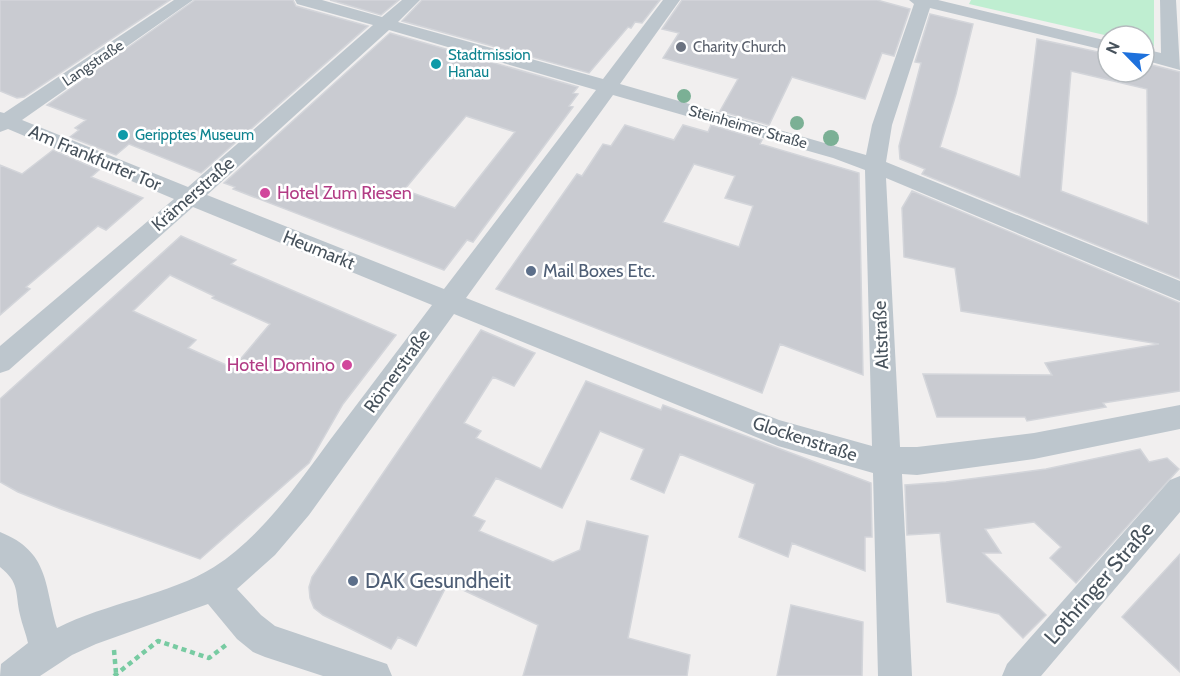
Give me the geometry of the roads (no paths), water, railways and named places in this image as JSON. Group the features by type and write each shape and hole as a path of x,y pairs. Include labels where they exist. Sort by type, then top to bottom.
{"street":[{"name":"Langstraße","path":"2,122 186,0"},
{"name":"Steinheimer Straße","path":"303,0 840,153 1180,291"},
{"name":"Krämerstraße","path":"0,362 190,198 412,0"},
{"name":"Römerstraße","path":"14,676 47,650 112,621 164,606 213,586 267,540 309,492 672,0"},
{"path":"921,0 1096,43"},
{"name":"Altstraße","path":"895,676 875,166 882,125 921,0"},
{"path":"1156,57 1175,62 1168,0"},
{"name":"Am Frankfurter Tor","path":"2,122 190,198"},
{"name":"Heumarkt","path":"190,198 448,301"},
{"name":"Glockenstraße","path":"448,301 778,433 830,450 886,460 939,460 1034,446 1180,417"},
{"name":"Lothringer Straße","path":"1019,676 1180,490"},
{"path":"0,548 21,564 28,576 33,587 36,613 47,650"},
{"path":"213,586 249,627 265,640 375,676"}],"place":[{"name":"Charity Church","path":"681,47"},
{"name":"Stadtmission Hanau","path":"436,64"},
{"name":"Geripptes Museum","path":"123,135"},
{"name":"Hotel Zum Riesen","path":"265,193"},
{"name":"Mail Boxes Etc.","path":"531,271"},
{"name":"Hotel Domino","path":"347,365"},
{"name":"DAK Gesundheit","path":"353,581"}]}
